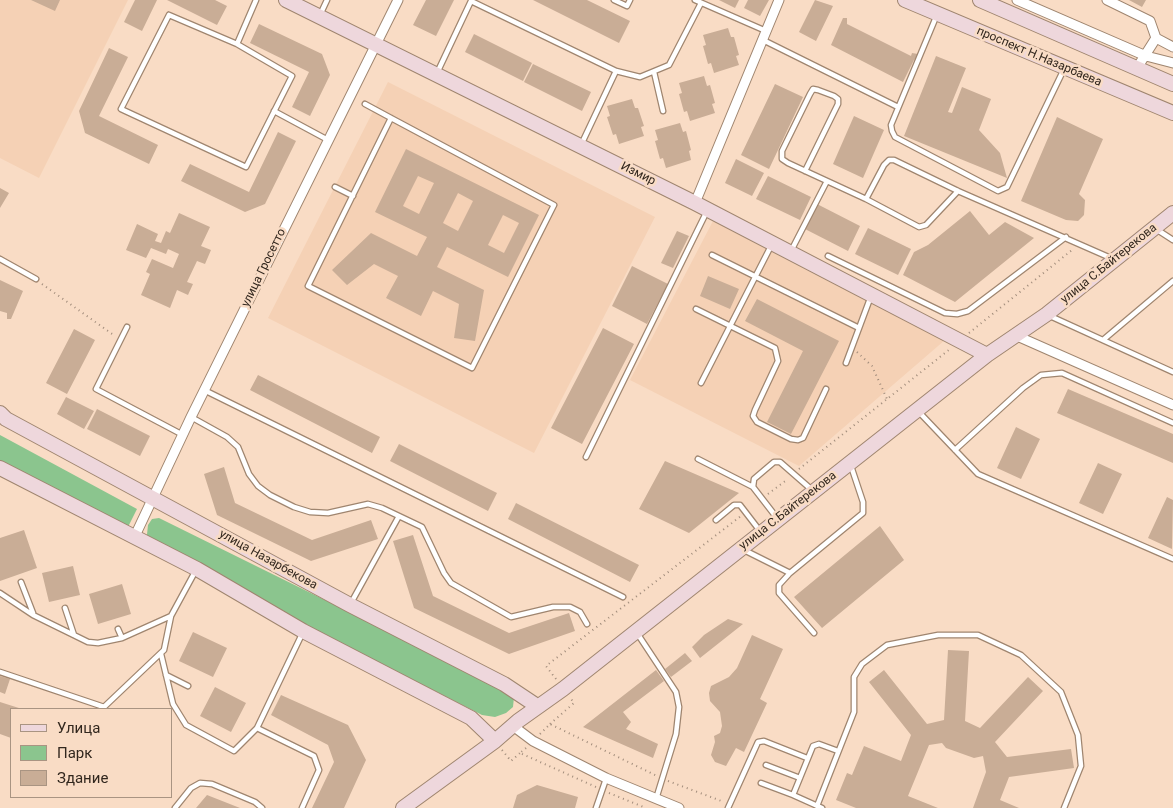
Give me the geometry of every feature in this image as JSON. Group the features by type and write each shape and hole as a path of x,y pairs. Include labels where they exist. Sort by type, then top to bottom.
{"street":[{"name":"Измир","path":"286,0 695,203 987,355"},
{"name":"улица Гросетто","path":"134,538 204,390 398,0"},
{"path":"695,203 779,0"},
{"name":"проспект Н.Назарбаева","path":"905,0 1172,113"},
{"path":"980,0 1173,84"},
{"path":"1017,0 1146,56 1173,63"},
{"path":"1107,0 1150,21 1156,38 1173,47"},
{"path":"1140,69 1156,38"},
{"path":"1140,69 1173,73"},
{"path":"1164,220 1173,205"},
{"name":"улица С.Байтерекова","path":"403,808 495,741 537,706 563,689 634,630 987,355 1047,314 1164,220"},
{"path":"1017,336 1173,405"},
{"name":"улица Назарбекова","path":"0,413 6,419 154,497 350,605 504,684 537,706"},
{"path":"1,471 197,569 303,631 471,718 495,741"},
{"path":"513,726 533,741 606,778 679,808"}],"lane":[{"path":"237,44 256,0"},
{"path":"319,16 327,0"},
{"path":"436,74 471,0 616,71 640,77 669,65 701,3"},
{"path":"614,0 627,6 630,0"},
{"path":"695,0 898,107"},
{"path":"169,15 237,44 292,76 246,167 121,109 169,15"},
{"path":"937,15 891,125 895,137 998,191 1007,187 1064,68"},
{"path":"580,146 616,71"},
{"path":"654,72 663,111"},
{"path":"805,171 838,104 838,99 834,96 818,90 813,90 810,94 782,151 782,159 805,171 866,199 919,226 926,225 958,191"},
{"path":"365,104 554,205 472,368 308,286 391,118"},
{"path":"274,111 328,140"},
{"path":"866,199 889,160 894,160 958,191 1066,237 1114,260"},
{"path":"790,253 827,181"},
{"path":"335,187 353,196"},
{"path":"586,456 708,210"},
{"path":"1164,220 1173,240"},
{"path":"828,256 945,313 956,314 968,311 1066,237"},
{"path":"701,383 772,243"},
{"path":"712,255 859,328"},
{"path":"0,259 36,280"},
{"path":"1103,340 1173,281"},
{"path":"846,362 871,295"},
{"path":"696,308 775,348 778,354 778,361 755,410 754,416 757,422 791,439 798,440 803,438 826,389"},
{"path":"1047,314 1173,372"},
{"path":"127,327 96,389 183,436"},
{"path":"956,450 1023,388 1041,375 1062,373 1173,423"},
{"path":"204,390 623,597"},
{"path":"917,410 978,474 1173,559"},
{"path":"191,417 226,436 238,447 249,474 258,486 294,507 310,512 328,513 368,504 400,516 422,527 444,573 451,583 511,617 553,606 570,606 580,612 587,624"},
{"path":"698,459 753,487 778,519"},
{"path":"753,487 754,479 774,462 780,462 795,473 813,491"},
{"path":"814,633 780,593 780,585 790,573 863,513 863,502 850,463"},
{"path":"716,520 734,506 740,506 761,532"},
{"path":"350,605 400,516"},
{"path":"740,548 790,573"},
{"path":"0,672 104,707 164,650 171,616 197,569"},
{"path":"20,582 34,614"},
{"path":"0,593 34,614 88,642 98,643 122,638 171,616"},
{"path":"65,608 74,635"},
{"path":"118,629 122,638"},
{"path":"634,630 676,692 680,707 676,734 656,799"},
{"path":"161,654 172,704 186,726 234,751 257,728 303,631"},
{"path":"761,783 820,807 838,751 854,712 854,677 862,664 887,645 938,634 978,635 1021,655 1061,692 1078,735 1081,766 1064,808"},
{"path":"166,675 188,686"},
{"path":"257,728 314,756 319,770 302,808"},
{"path":"728,808 758,742 764,741 807,758"},
{"path":"793,795 807,758 815,743 838,751"},
{"path":"766,765 800,778"},
{"path":"596,808 606,778"},
{"path":"175,808 191,788 200,783 212,784 255,802 262,808"}],"path":[{"path":"762,499 1080,244"},
{"path":"36,280 121,340"},
{"path":"852,346 872,366 887,399"},
{"path":"550,724 574,703 546,666 746,512"},
{"path":"495,741 511,761 520,753"}],"shaded area":[{"path":"0,0 128,0 39,178 0,158"},
{"path":"388,82 655,217 534,453 268,318"},
{"path":"713,221 945,340 799,466 630,380"}],"green space":[{"path":"0,435 137,509 126,531 0,468"},
{"path":"159,518 511,692 514,697 513,707 506,713 495,717 482,715 146,544 148,525 152,519"}],"building":[{"path":"31,0 60,0 55,11"},
{"path":"135,0 157,0 142,31 124,22"},
{"path":"167,0 215,0 227,6 217,25"},
{"path":"426,0 454,0 436,36 413,25"},
{"path":"533,0 587,0 630,21 619,43"},
{"path":"719,0 739,0 735,8"},
{"path":"748,0 769,0 760,16 744,8"},
{"path":"815,0 833,6 816,41 799,32"},
{"path":"1129,0 1146,0 1142,7"},
{"path":"843,18 847,18 847,24 911,56 912,53 918,54 903,82 831,45"},
{"path":"259,24 322,54 330,75 310,116 292,107 309,72 250,43"},
{"path":"728,28 731,37 734,37 739,55 736,56 739,65 714,73 711,63 708,64 703,46 706,45 703,35"},
{"path":"474,34 532,63 523,81 465,52"},
{"path":"109,48 128,57 99,116 158,145 149,164 85,133 79,111"},
{"path":"936,56 966,68 948,112 952,113 962,87 991,99 979,130 1000,153 1007,178 904,136"},
{"path":"533,64 591,92 582,111 524,82"},
{"path":"704,76 707,86 710,85 715,103 712,104 715,113 690,121 687,111 684,112 679,94 682,93 679,83"},
{"path":"775,84 803,97 769,169 741,155"},
{"path":"632,99 635,108 638,108 644,126 641,127 644,136 619,144 616,134 613,135 607,117 610,116 607,106"},
{"path":"854,116 884,130 863,178 833,164"},
{"path":"1057,117 1103,139 1079,194 1085,200 1084,215 1078,221 1066,220 1021,201"},
{"path":"680,123 683,132 686,131 691,150 689,151 691,160 666,168 663,158 660,159 655,141 658,140 655,130"},
{"path":"278,132 296,141 265,204 245,212 181,181 190,164 249,192"},
{"path":"406,149 539,215 508,277 447,247 437,267 484,290 475,341 454,338 459,304 433,291 421,316 386,298 398,276 374,264 347,285 332,270 371,233 417,256 427,237 375,212","holes":["418,176 434,183 419,214 403,206","458,193 473,201 458,231 443,223","503,215 519,223 504,253 488,245"]},
{"path":"736,159 764,173 752,196 725,183"},
{"path":"768,176 811,197 800,220 756,199"},
{"path":"0,188 9,193 0,208"},
{"path":"817,204 860,226 848,251 805,229"},
{"path":"970,211 989,235 1005,222 1034,238 955,302 903,275 914,252 928,245"},
{"path":"179,213 210,227 201,246 211,250 205,264 197,261 187,282 193,284 188,295 177,290 170,308 141,295 150,274 146,272 152,259 173,268 179,254 168,249 166,254 151,248 146,258 126,250 137,224 158,234 155,241 161,243 166,231 170,233"},
{"path":"868,228 911,249 898,275 855,254"},
{"path":"677,231 689,236 673,268 661,263"},
{"path":"632,266 668,284 647,324 612,306"},
{"path":"708,276 739,289 730,309 700,296"},
{"path":"0,280 23,291 11,319 7,319 7,313 0,311"},
{"path":"757,299 839,341 791,434 767,422 803,351 745,321"},
{"path":"603,328 634,344 582,444 551,428"},
{"path":"74,329 95,340 67,394 46,383"},
{"path":"258,375 380,437 372,453 250,390"},
{"path":"1068,389 1173,434 1173,463 1057,413"},
{"path":"66,397 94,411 84,429 57,414"},
{"path":"97,409 150,436 140,456 87,429"},
{"path":"1016,427 1040,439 1021,479 997,468"},
{"path":"399,444 497,493 488,511 390,461"},
{"path":"665,461 739,493 689,533 639,509"},
{"path":"1098,463 1122,474 1103,514 1079,503"},
{"path":"224,467 235,503 312,540 371,520 378,539 311,561 217,515 204,474"},
{"path":"1167,497 1173,500 1172,549 1148,538"},
{"path":"516,503 639,565 630,582 508,519"},
{"path":"880,526 904,560 822,628 794,597"},
{"path":"24,530 37,568 0,581 0,538"},
{"path":"413,535 433,596 509,633 569,613 575,631 509,654 414,608 393,541"},
{"path":"73,566 80,595 49,602 42,573"},
{"path":"122,584 131,614 98,624 89,594"},
{"path":"728,619 743,624 700,658 692,647 704,635"},
{"path":"193,632 227,648 213,677 179,661"},
{"path":"752,635 783,649 760,699 767,703 744,752 736,748 726,766 715,762 711,755 715,742 714,736 720,733 722,726 720,712 710,701 709,693 711,686 729,677 737,668"},
{"path":"948,650 969,651 965,721 980,728 1028,677 1043,691 995,742 1007,757 1071,749 1074,768 1009,777 1000,800 1019,808 973,808 986,772 983,756 974,758 946,748 942,743 929,745 908,796 938,808 856,808 836,800 847,773 852,775 864,746 901,761 911,735 869,682 884,670 927,724 944,720"},
{"path":"685,653 692,661 671,677 665,669"},
{"path":"656,670 664,681 623,712 631,722 626,729 658,744 653,758 583,727"},
{"path":"0,676 10,679 5,694 0,692"},
{"path":"215,687 246,703 231,732 200,716"},
{"path":"281,695 348,725 366,760 344,808 312,808 334,762 328,745 271,715"},
{"path":"0,702 19,708 10,708 10,738 0,734"},
{"path":"537,785 578,797 575,808 513,808 517,795"},
{"path":"207,795 240,808 196,808"}]}
